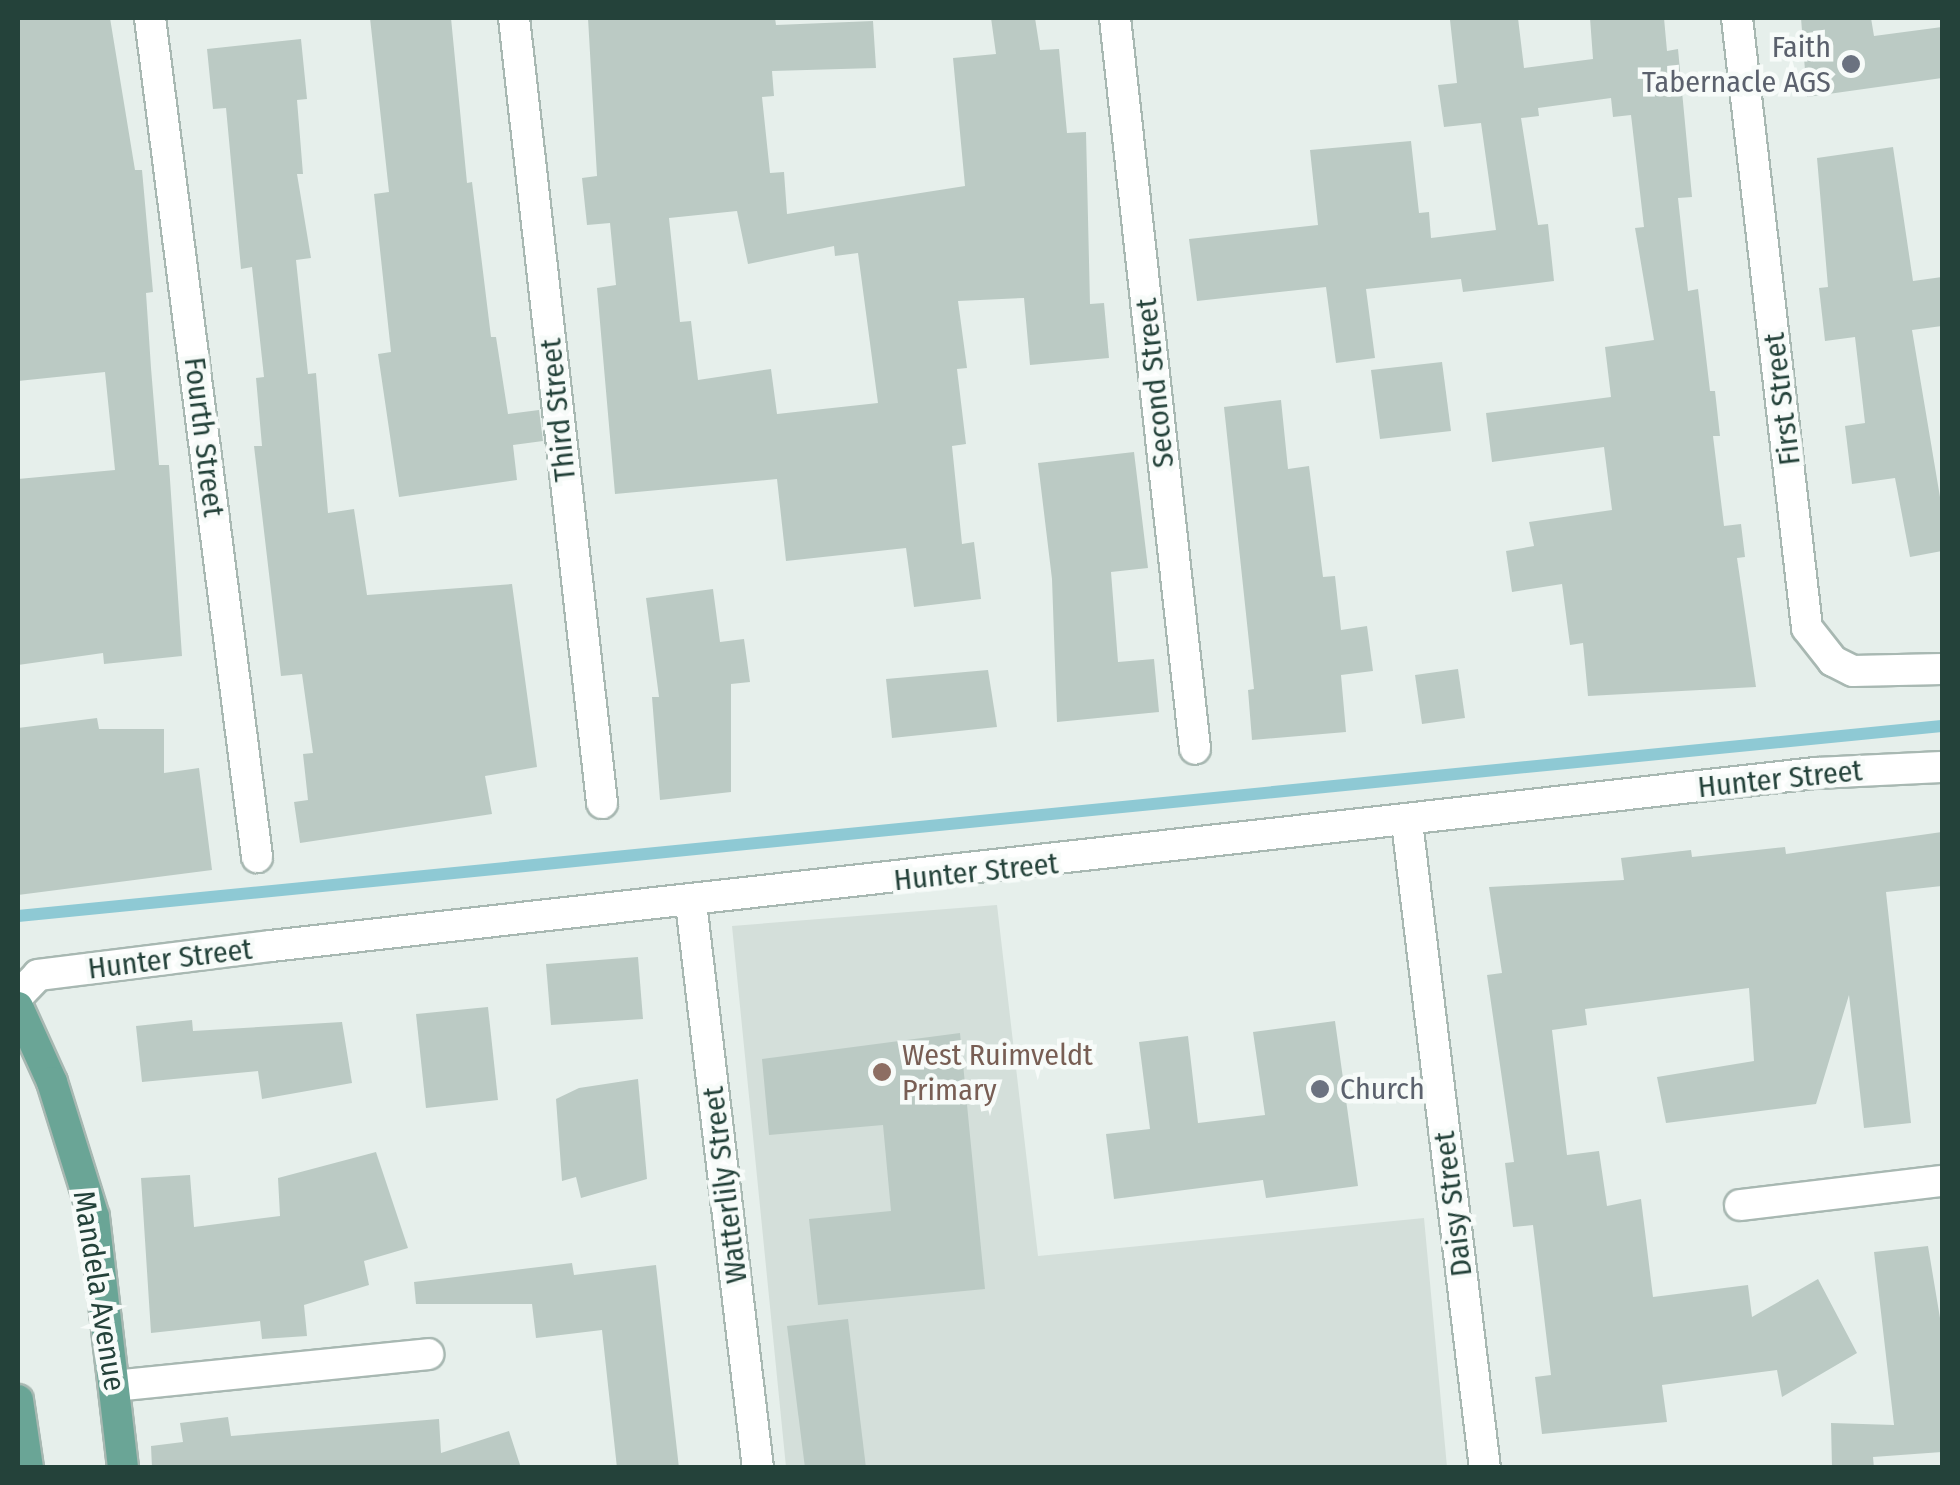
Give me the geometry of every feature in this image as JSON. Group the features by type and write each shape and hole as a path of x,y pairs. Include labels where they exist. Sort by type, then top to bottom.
{"main road":[{"name":"Mandela Avenue","path":"18,1007 52,1082 94,1218 123,1468"},
{"path":"18,1400 28,1468"}],"street":[{"name":"Fourth Street","path":"150,18 257,857"},
{"name":"Third Street","path":"514,18 602,803"},
{"name":"Second Street","path":"1116,18 1196,750"},
{"name":"First Street","path":"1737,18 1808,628 1833,661 1853,671 1942,669"},
{"name":"Hunter Street","path":"18,996 38,976 1816,773 1942,766"},
{"name":"Daisy Street","path":"1407,822 1485,1468"},
{"name":"Watterlily Street","path":"692,904 758,1468"},
{"path":"1740,1205 1942,1181"},
{"path":"114,1386 428,1354"}],"shaded area":[{"name":"West Ruimveldt Primary","path":"997,905 1038,1256 1424,1218 1447,1467 786,1467 732,926"}],"building":[{"path":"18,18 110,18 135,170 142,170 153,292 146,293 151,368 159,465 169,465 182,656 104,664 103,653 18,665 18,479 115,470 105,372 18,381"},
{"path":"370,18 451,18 467,183 472,182 491,337 496,337 508,414 539,410 543,441 513,445 517,480 399,497 378,354 391,352 374,194 389,192"},
{"path":"588,18 775,18 776,25 873,21 876,68 772,71 774,96 762,97 770,173 784,172 787,214 965,186 953,58 996,54 991,18 1035,18 1040,50 1059,49 1067,133 1086,132 1090,304 1104,303 1109,358 1030,365 1024,298 958,301 967,368 957,369 966,444 952,446 962,544 974,542 981,599 914,607 906,548 786,561 777,479 615,494 597,288 616,285 610,223 587,225 582,178 597,176","holes":["737,211 748,264 834,246 835,256 858,253 878,403 777,414 771,369 698,380 691,321 680,322 669,218"]},
{"path":"1518,18 1524,68 1593,59 1590,18 1664,18 1667,51 1678,49 1692,197 1678,198 1688,291 1698,289 1710,391 1715,391 1720,436 1713,436 1724,526 1741,524 1745,557 1737,558 1756,687 1588,696 1583,643 1570,645 1562,584 1512,592 1506,551 1534,546 1529,522 1612,510 1604,447 1492,462 1486,413 1611,397 1605,347 1654,340 1635,228 1644,227 1631,115 1613,117 1611,98 1538,108 1539,116 1521,118 1538,225 1548,224 1554,281 1463,292 1461,279 1366,289 1375,358 1336,363 1326,287 1197,301 1189,239 1318,225 1310,150 1411,141 1419,213 1429,212 1431,238 1496,230 1481,123 1444,127 1438,85 1457,83 1450,20"},
{"path":"1801,18 1871,18 1874,36 1942,27 1942,78 1807,97"},
{"path":"301,39 307,99 297,100 303,174 297,174 311,258 296,260 308,374 316,373 328,513 354,509 367,595 512,584 537,767 485,776 492,814 300,843 294,802 308,800 303,754 313,753 302,674 281,676 254,446 262,446 256,378 264,377 252,267 241,269 226,108 213,109 207,49"},
{"path":"1893,147 1913,281 1942,277 1942,326 1912,330 1942,509 1942,551 1910,557 1895,478 1852,484 1845,426 1865,423 1855,337 1825,341 1819,288 1828,287 1817,158"},
{"path":"1442,362 1451,431 1380,439 1371,370"},
{"path":"1281,400 1288,469 1309,466 1323,577 1335,576 1341,630 1367,626 1373,671 1341,675 1346,732 1252,740 1248,690 1254,689 1224,407"},
{"path":"1134,452 1148,568 1111,572 1118,662 1154,659 1159,712 1057,722 1052,579 1038,463"},
{"path":"713,589 720,642 744,639 750,682 731,684 731,792 660,800 652,697 659,697 646,598"},
{"path":"1458,669 1465,718 1422,724 1415,675"},
{"path":"988,670 997,727 892,738 886,679"},
{"path":"97,718 99,729 164,729 164,773 199,768 212,870 18,895 18,728"},
{"path":"1942,832 1942,886 1886,892 1911,1123 1864,1128 1849,995 1816,1104 1666,1123 1657,1077 1754,1061 1749,988 1585,1009 1587,1025 1552,1030 1567,1155 1599,1151 1607,1206 1641,1199 1653,1297 1748,1285 1752,1317 1818,1279 1857,1353 1782,1397 1777,1370 1662,1385 1667,1422 1542,1434 1535,1377 1551,1375 1533,1225 1513,1227 1505,1163 1514,1162 1487,975 1502,973 1489,887 1624,880 1621,858 1691,850 1692,857 1785,847 1786,854"},
{"path":"638,957 643,1019 551,1025 546,964"},
{"path":"488,1007 498,1100 426,1108 416,1014"},
{"path":"192,1020 193,1031 342,1022 352,1083 262,1099 258,1071 142,1082 136,1026"},
{"path":"1335,1021 1358,1186 1266,1198 1263,1180 1114,1199 1106,1134 1150,1129 1139,1042 1188,1036 1198,1123 1265,1115 1253,1032"},
{"path":"960,1033 985,1289 818,1305 809,1219 891,1211 883,1125 769,1135 762,1059"},
{"path":"638,1079 647,1179 581,1198 576,1177 562,1181 556,1099 579,1088"},
{"path":"376,1152 408,1248 364,1261 369,1285 304,1305 307,1336 262,1339 260,1321 151,1333 141,1178 190,1175 194,1227 280,1216 278,1178"},
{"path":"1928,1246 1942,1330 1942,1452 1873,1457 1874,1468 1832,1468 1831,1423 1894,1425 1874,1252"},
{"path":"572,1263 574,1275 656,1265 679,1468 617,1468 602,1330 536,1338 532,1304 416,1304 414,1282"},
{"path":"848,1319 866,1468 805,1468 787,1326"},
{"path":"228,1417 231,1436 439,1419 441,1453 509,1431 521,1468 152,1468 151,1446 183,1442 180,1423"}],"waterway":[{"path":"18,916 1942,726"}],"place":[{"name":"Faith Tabernacle AGS","path":"1851,64"},
{"name":"West Ruimveldt Primary","path":"882,1072"},
{"name":"Church","path":"1320,1089"}]}
